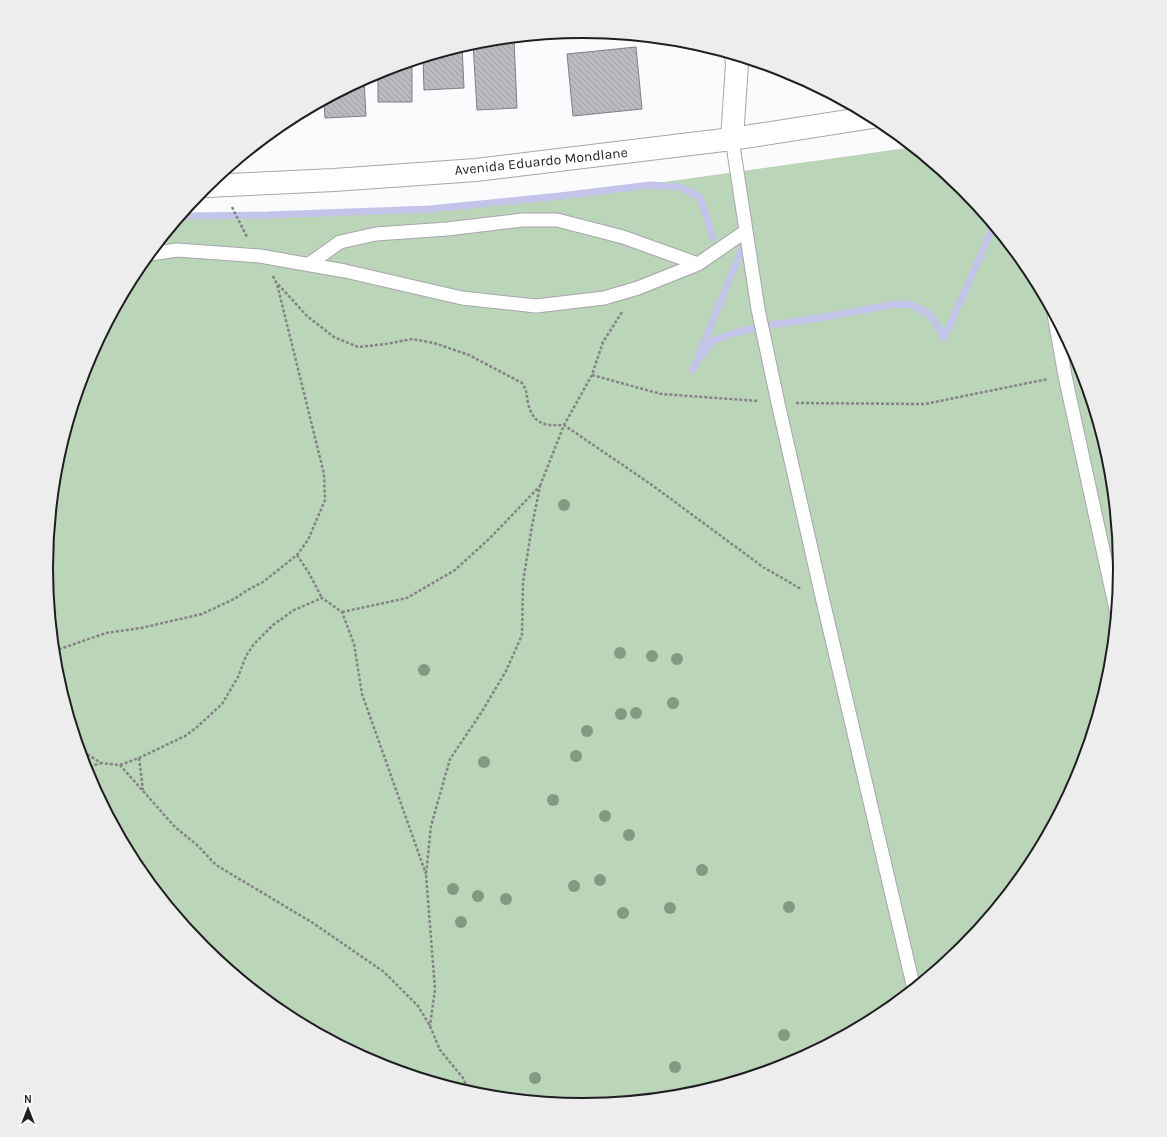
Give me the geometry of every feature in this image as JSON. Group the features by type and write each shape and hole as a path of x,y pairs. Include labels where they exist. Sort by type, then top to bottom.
{"main road":[{"path":"732,139 737,61"},
{"name":"Avenida Eduardo Mondlane","path":"216,186 476,170 732,139 864,118"}],"lane":[{"path":"732,139 758,309 823,601 913,984"},
{"path":"309,264 340,242 376,234 447,229 522,220 557,220 623,238 698,264"},
{"path":"158,253 177,250 260,256 345,271 462,298 536,306 604,298 638,288 698,264 746,231"},
{"path":"1057,330 1065,376 1113,600"}],"path":[{"path":"243,230 276,282 307,316 334,337 358,347 412,339 434,343 469,355 522,383 527,390 531,414 540,423 551,426 564,425 652,485 763,567 823,601"},
{"path":"60,649 106,633 148,626 202,614 234,599 263,582 297,555 308,540 325,500 324,474 276,282"},
{"path":"430,1026 435,989 426,875 431,826 450,760 481,713 506,671 522,635 523,582 540,486 564,425 592,375 603,342 638,288"},
{"path":"592,375 661,394 778,402 925,404 1065,376"},
{"path":"342,612 407,598 455,570 489,539 540,486"},
{"path":"297,555 309,573 322,598 342,612 354,644 362,694 426,875"},
{"path":"91,766 101,763 120,765 139,758 185,736 196,728 222,704 238,677 246,656 254,644 273,625 294,610 322,598"},
{"path":"86,754 101,763"},
{"path":"139,758 143,790"},
{"path":"120,765 175,827 197,845 216,865 313,923 384,972 418,1006 430,1026 440,1050 463,1078 467,1086"}],"green space":[{"path":"906,148 933,170 959,193 982,219 1025,274 1043,303 1074,365 1096,431 1104,465 1113,534 1113,603 1104,672 1096,706 1074,772 1059,803 1043,834 1025,863 1004,891 959,944 933,967 878,1010 849,1028 787,1059 754,1071 687,1089 653,1094 618,1098 549,1098 480,1089 446,1081 380,1059 349,1044 318,1028 289,1010 261,989 208,944 185,918 142,863 124,834 93,772 81,739 63,672 58,638 54,603 54,534 63,465 71,431 93,365 124,303 142,274 188,216 426,209 614,189"}],"building":[{"path":"514,43 517,108 477,110 473,50"},
{"path":"636,47 642,109 573,116 567,54"},
{"path":"462,52 464,88 424,90 423,63"},
{"path":"412,66 412,102 378,102 378,79"},
{"path":"364,86 366,116 325,118 324,106"}],"waterway":[{"path":"188,216 268,215 430,209 650,185 680,187 700,197 713,238"},
{"path":"944,338 991,231"},
{"path":"699,355 746,239"},
{"path":"692,370 714,340 734,333 763,326 819,318 890,305 909,304 929,314 944,338"}]}
